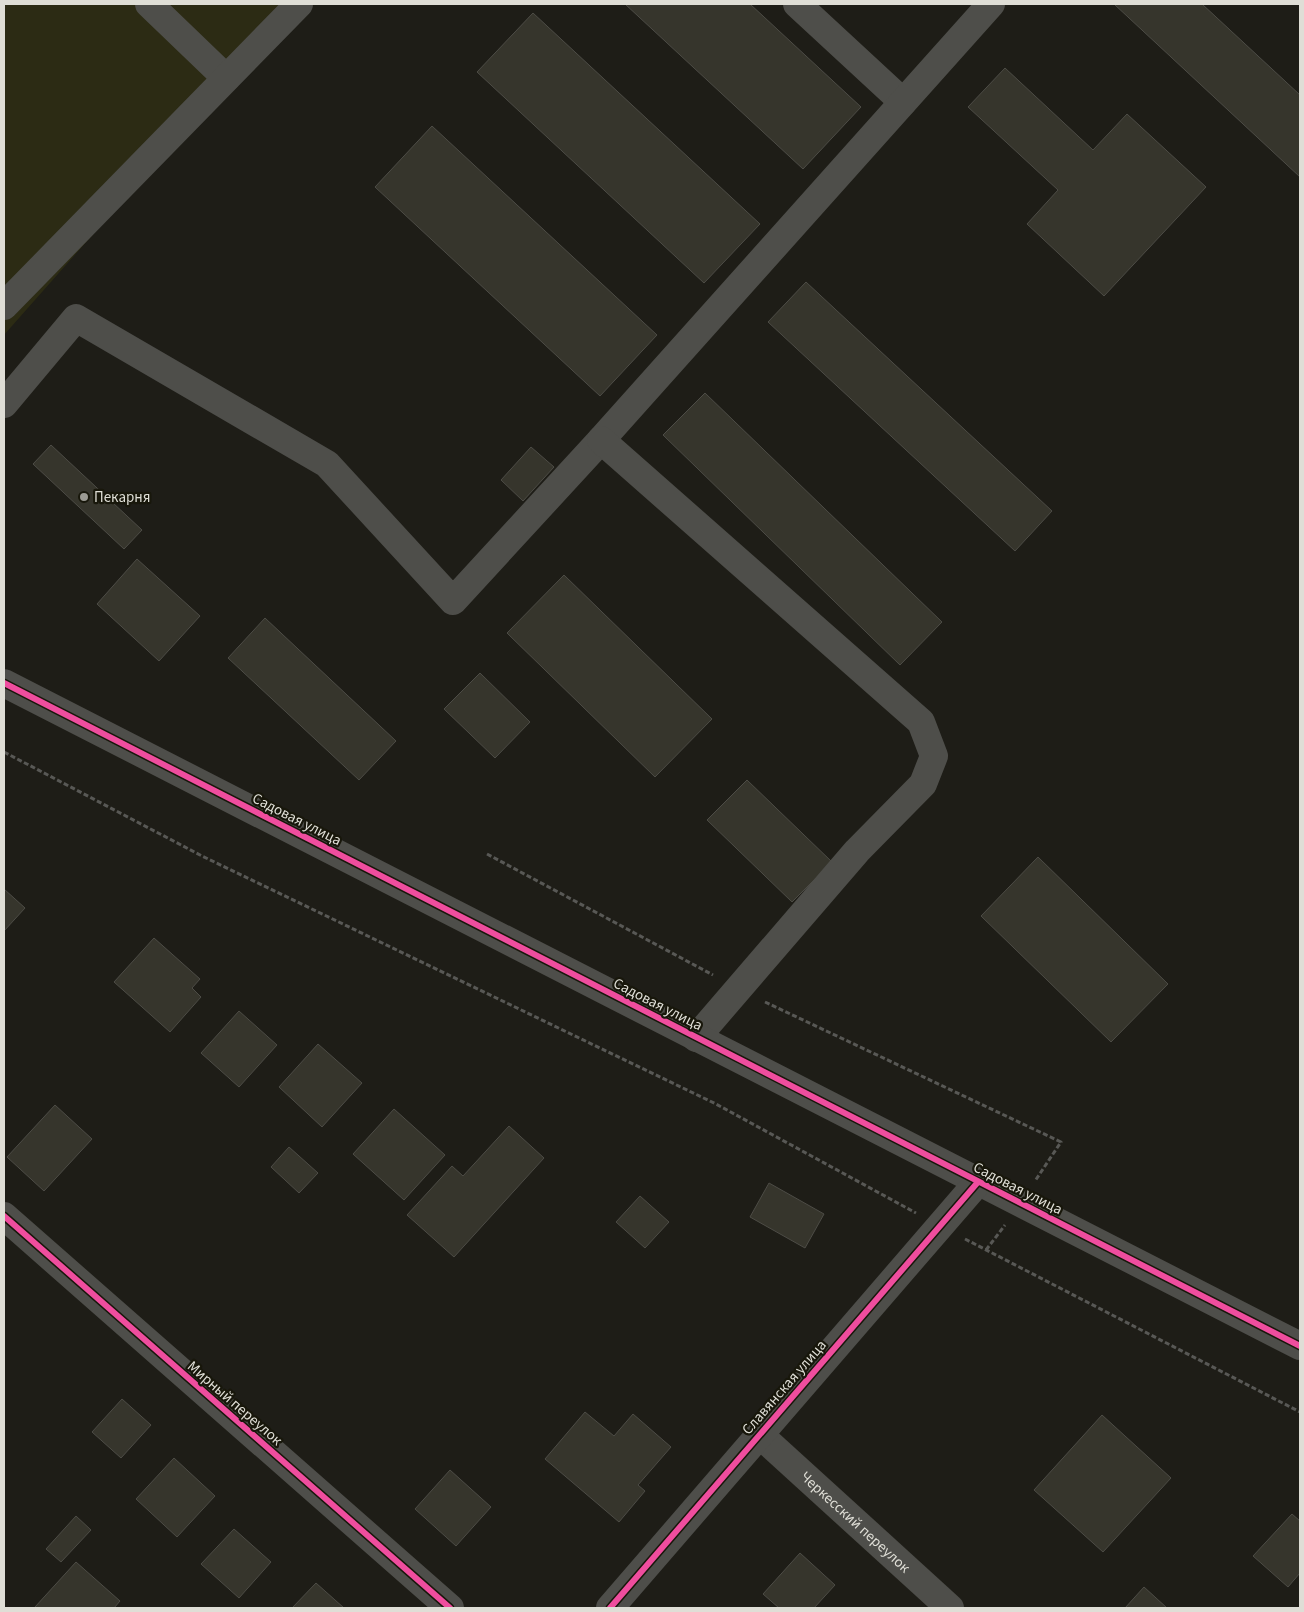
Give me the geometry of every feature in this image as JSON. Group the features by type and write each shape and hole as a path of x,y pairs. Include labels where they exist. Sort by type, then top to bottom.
{"street":[{"path":"150,4 226,78"},
{"path":"4,306 299,4"},
{"path":"797,4 903,102"},
{"path":"4,404 76,318 327,464 453,601 601,440 991,4"},
{"path":"601,440 922,722 934,756 923,784 857,851 696,1038"},
{"name":"Садовая улица","path":"4,683 1300,1346"},
{"name":"Славянская улица","path":"610,1608 978,1182"},
{"name":"Мирный переулок","path":"4,1216 450,1608"},
{"name":"Черкесский переулок","path":"760,1434 950,1608"}],"path":[{"path":"4,752 202,856 716,1104 940,1226 1300,1412"},
{"path":"488,854 738,989 1061,1142 1020,1204 986,1250"}],"shaded area":[{"path":"4,4 297,4 4,335"}],"building":[{"path":"625,4 750,4 861,107 803,169"},
{"path":"1114,4 1202,4 1300,95 1300,177"},
{"path":"533,13 760,224 704,283 477,72"},
{"path":"1005,68 1093,150 1127,114 1206,187 1104,296 1027,224 1058,190 968,107"},
{"path":"432,126 657,335 600,396 375,187"},
{"path":"806,282 1052,511 1015,551 768,322"},
{"path":"705,393 942,622 900,665 663,435"},
{"path":"51,445 142,530 124,549 33,464"},
{"path":"531,447 554,467 523,501 501,480"},
{"path":"137,559 200,616 159,661 97,604"},
{"path":"564,575 712,719 655,777 507,633"},
{"path":"265,618 396,741 359,780 228,658"},
{"path":"480,673 530,722 495,758 444,709"},
{"path":"747,780 832,862 792,902 707,820"},
{"path":"1038,857 1168,984 1111,1042 981,916"},
{"path":"4,889 25,908 4,931"},
{"path":"154,938 200,979 192,988 201,997 170,1032 114,982"},
{"path":"239,1011 277,1045 239,1087 201,1053"},
{"path":"318,1044 362,1083 322,1127 279,1087"},
{"path":"55,1105 92,1139 44,1191 7,1157"},
{"path":"394,1109 445,1155 404,1200 353,1154"},
{"path":"509,1126 544,1158 454,1257 407,1215 452,1166 463,1176"},
{"path":"289,1147 318,1173 299,1193 271,1167"},
{"path":"769,1183 824,1214 805,1248 750,1217"},
{"path":"640,1196 669,1222 645,1248 616,1222"},
{"path":"122,1399 151,1425 121,1458 92,1432"},
{"path":"585,1412 614,1436 633,1414 671,1447 638,1485 645,1491 619,1522 545,1459"},
{"path":"1102,1415 1171,1478 1103,1552 1034,1490"},
{"path":"174,1458 215,1496 177,1537 136,1499"},
{"path":"450,1470 491,1507 456,1546 415,1509"},
{"path":"1292,1514 1300,1521 1300,1573 1288,1587 1253,1556"},
{"path":"76,1516 91,1530 61,1562 46,1549"},
{"path":"234,1529 271,1562 239,1598 201,1564"},
{"path":"800,1553 835,1585 814,1608 779,1608 763,1594"},
{"path":"76,1562 120,1601 114,1608 36,1608 35,1607"},
{"path":"316,1583 344,1608 292,1608"},
{"path":"1144,1587 1167,1608 1125,1608"}],"cycle path":[{"path":"4,683 1300,1346"},
{"path":"610,1608 978,1182"},
{"path":"4,1216 450,1608"}],"place":[{"name":"Пекарня","path":"84,497"}]}
